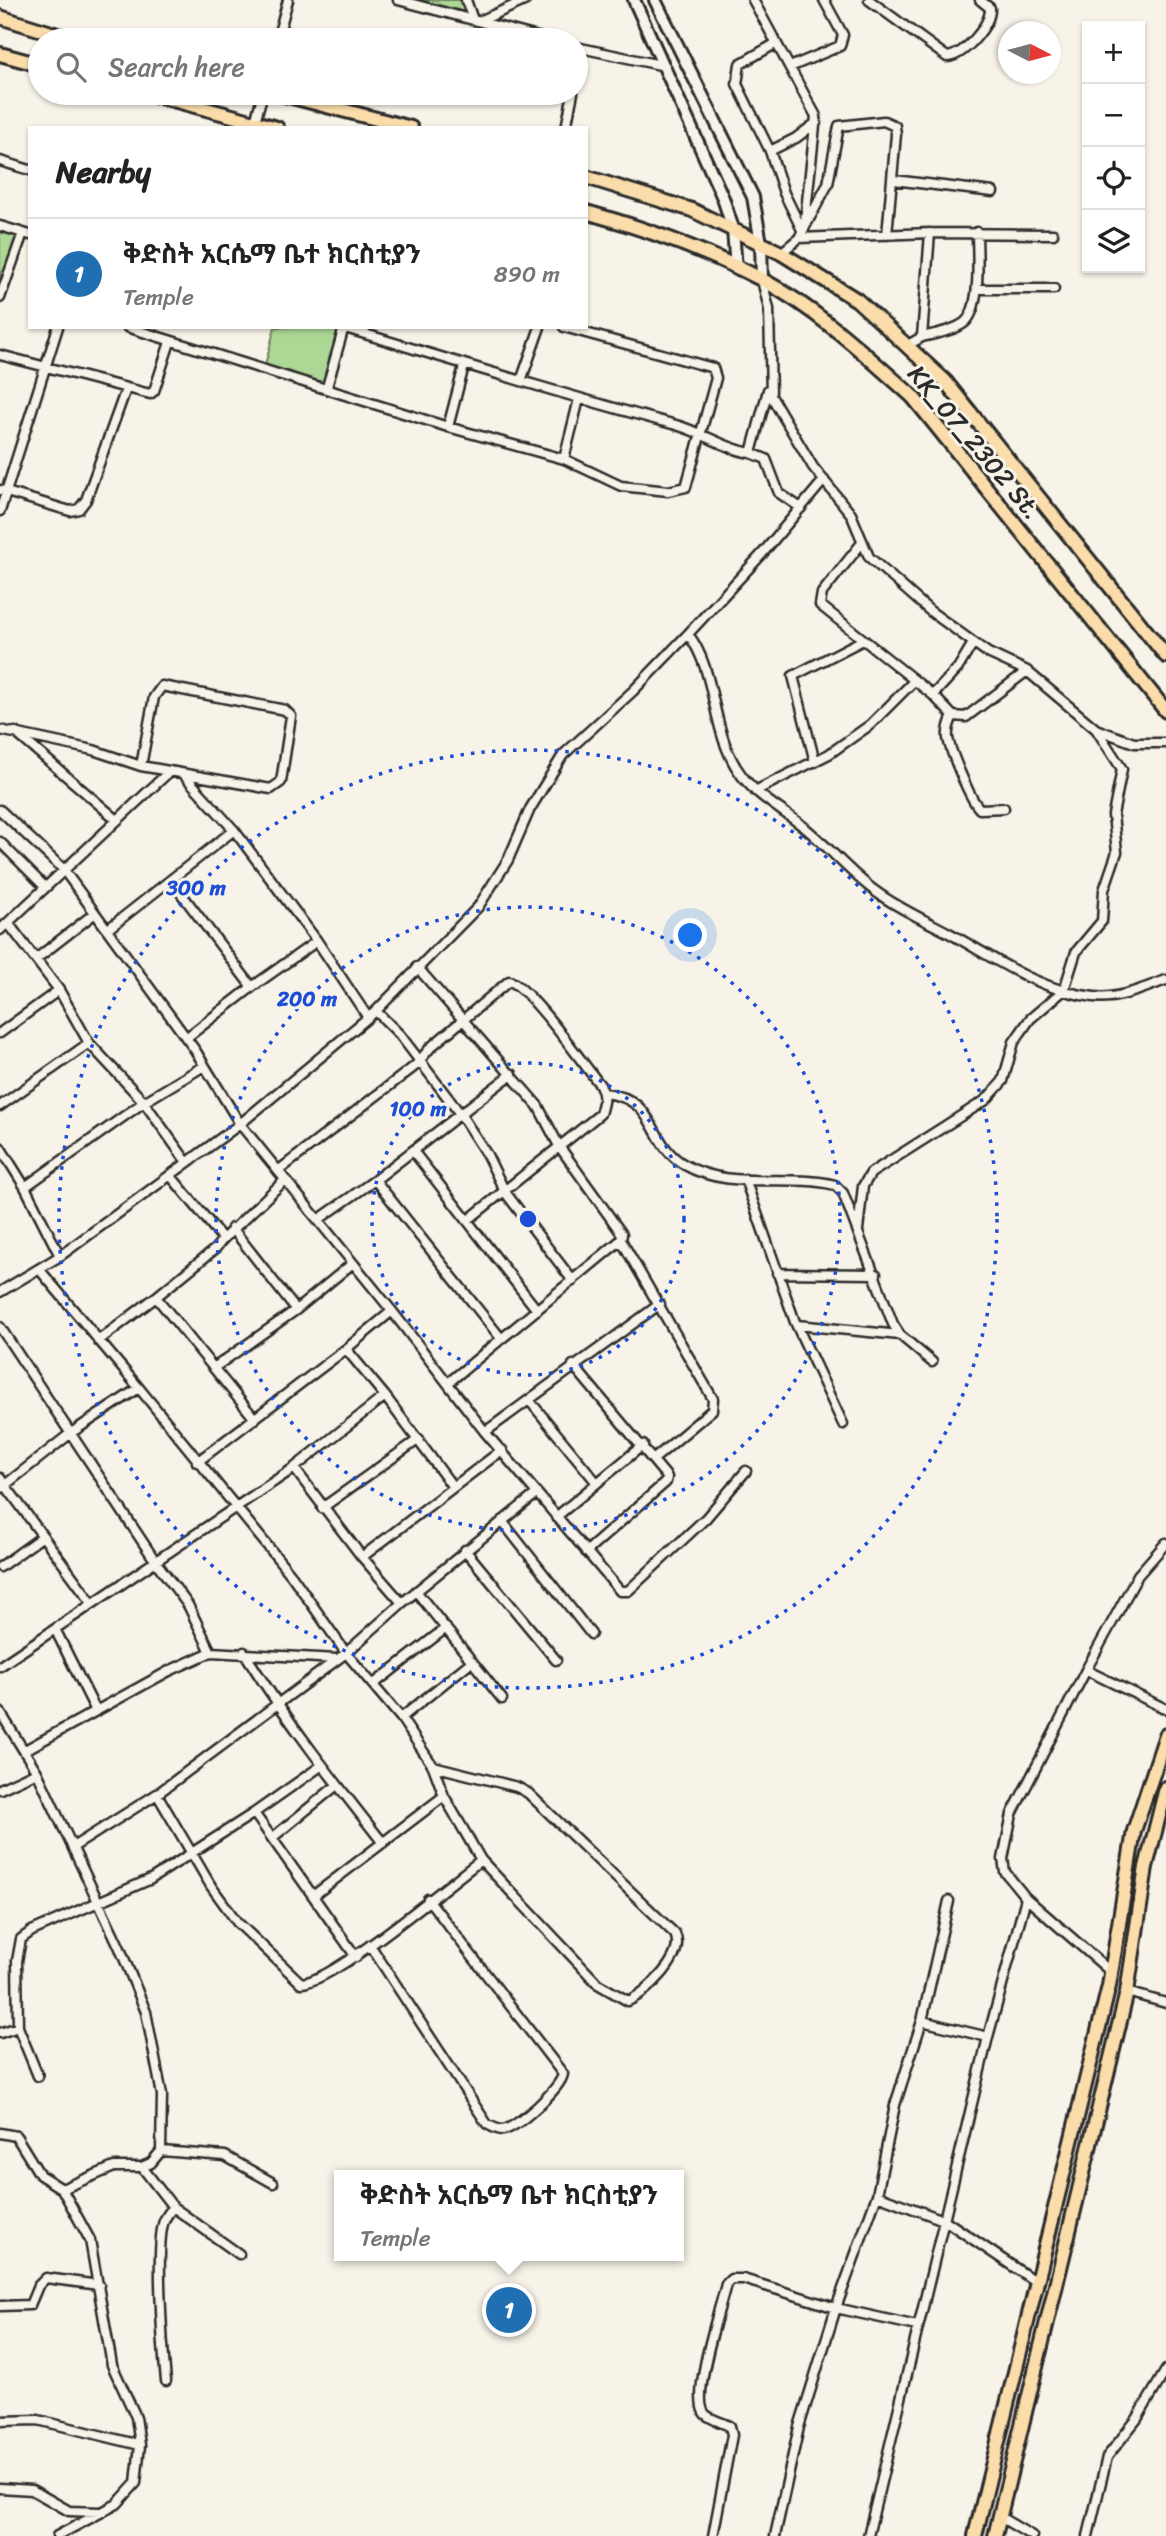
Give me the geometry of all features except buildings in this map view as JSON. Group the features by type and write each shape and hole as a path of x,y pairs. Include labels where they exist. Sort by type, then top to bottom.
{"main road":[{"path":"0,17 35,28"},
{"path":"0,54 28,62"},
{"path":"187,105 254,125"},
{"path":"323,105 403,126"},
{"name":"KK_07_2302 St.","path":"588,178 661,198 733,229 781,253 857,300 945,381 1166,656"},
{"name":"KK_07_2302 St.","path":"588,213 674,239 762,280 832,327 913,397 1166,711"},
{"path":"975,2536 1111,1972 1134,1831 1166,1735"},
{"path":"995,2536 1127,1992 1146,1867 1166,1788"}],"street":[{"path":"280,28 288,0"},
{"path":"398,0 504,28"},
{"path":"466,0 477,21"},
{"path":"477,21 526,0"},
{"path":"634,0 717,181 733,229 736,269"},
{"path":"656,0 753,197 761,243 762,280 769,309 770,385 775,406 824,480 851,514 869,557 930,611 973,643 1027,671 1096,729 1122,769 1114,815 1117,852 1104,890 1102,921 1076,952 1064,990 1030,1019 1014,1042 1003,1081 986,1100 871,1173 863,1186 858,1230"},
{"path":"752,0 812,106 816,124 802,230"},
{"path":"790,68 840,46 843,35 824,0"},
{"path":"869,0 943,56 955,57 990,18 989,8 980,0"},
{"path":"775,44 747,57 740,64 737,84 770,151 784,193 802,230"},
{"path":"588,50 666,66"},
{"path":"254,125 260,105"},
{"path":"566,126 571,105"},
{"path":"781,253 802,230 828,184 836,132 843,124 890,122 896,134 894,180 887,234"},
{"path":"770,151 816,124"},
{"path":"0,161 28,169"},
{"path":"894,180 993,192"},
{"path":"0,226 26,234 1,294"},
{"path":"802,230 887,234 1053,234"},
{"path":"908,345 922,337 964,323 969,318 977,289 977,232"},
{"path":"922,337 930,233"},
{"path":"977,289 1054,289"},
{"path":"0,511 57,329"},
{"path":"133,329 327,387 448,427 564,459 621,486 677,491 686,487 690,481 700,431 716,378 713,368 571,329"},
{"path":"327,387 343,329"},
{"path":"350,329 464,366 700,431 738,451 766,459 779,493 801,508"},
{"path":"522,381 539,329"},
{"path":"0,355 45,369 149,394 154,391 170,342"},
{"path":"448,427 464,366"},
{"path":"751,453 770,385"},
{"path":"4,492 70,511 79,509 86,500 126,389"},
{"path":"564,459 579,399"},
{"path":"1,1287 60,1256 240,1124 376,1011 478,907 494,884 524,830 530,809 563,755 633,691 688,634 824,480"},
{"path":"862,544 819,599 820,605 933,695 953,716 966,717 1027,671"},
{"path":"688,634 705,662 709,691 726,750 755,791 814,835 877,893 984,952 1018,976 1064,990 1094,997 1110,997 1166,980"},
{"path":"815,762 793,677 863,640"},
{"path":"933,695 958,668 973,643"},
{"path":"755,791 815,762 870,725 915,681"},
{"path":"0,730 13,731 141,766 275,788 281,782 291,720 289,713 162,686 154,697 141,766"},
{"path":"953,716 948,725 950,746 972,802 980,808 1004,808"},
{"path":"1096,729 1134,743 1166,743"},
{"path":"13,731 116,819"},
{"path":"0,930 170,771"},
{"path":"184,775 234,830 317,941 367,1016"},
{"path":"0,810 63,869 186,1038 240,1124 393,1311 485,1432 620,1591 628,1591 706,1518 746,1471"},
{"path":"108,929 234,830"},
{"path":"0,842 44,886"},
{"path":"170,880 252,987"},
{"path":"36,959 95,913"},
{"path":"8,923 59,990 89,1043 144,1102 186,1161"},
{"path":"186,1038 317,941"},
{"path":"417,967 538,1106 559,1146 622,1234 621,1240 573,1281 500,1337 448,1382"},
{"path":"278,1171 419,1061 464,1018 509,981 513,981 532,999 604,1093 623,1095 635,1101 670,1153 684,1165 709,1175 835,1185 843,1193 900,1335 932,1362"},
{"path":"0,1033 59,990"},
{"path":"376,1011 461,1115 487,1155 505,1192 573,1281"},
{"path":"0,1106 89,1043"},
{"path":"26,1187 144,1102 204,1066"},
{"path":"318,1220 375,1180 512,1074"},
{"path":"468,1220 600,1114 604,1093"},
{"path":"0,1147 26,1187 60,1256"},
{"path":"413,1151 537,1310"},
{"path":"170,1175 223,1239"},
{"path":"745,1179 797,1325 843,1423"},
{"path":"98,1341 215,1249 232,1228 285,1180"},
{"path":"375,1180 500,1337"},
{"path":"232,1228 296,1310"},
{"path":"621,1240 660,1304 714,1405 712,1410 654,1459"},
{"path":"215,1367 296,1310 353,1263"},
{"path":"39,1269 292,1576 346,1653 401,1718 433,1766 444,1796 481,1860 598,1984 628,2001 644,1993 674,1957 678,1940 675,1934 528,1793 517,1787 433,1766"},
{"path":"777,1273 876,1275"},
{"path":"156,1297 255,1419"},
{"path":"485,1432 660,1304"},
{"path":"197,1462 393,1311"},
{"path":"797,1325 900,1335"},
{"path":"0,1327 156,1562 188,1605 211,1652"},
{"path":"346,1349 419,1439 453,1487"},
{"path":"573,1366 667,1474 666,1482 586,1552"},
{"path":"92,1603 2,1484 71,1433 139,1388"},
{"path":"0,1666 294,1468 385,1396"},
{"path":"529,1400 597,1483"},
{"path":"322,1508 419,1439"},
{"path":"556,1517 643,1446"},
{"path":"362,1557 502,1450"},
{"path":"294,1468 322,1508 402,1603"},
{"path":"73,1847 158,1794 346,1653 416,1591 536,1494"},
{"path":"502,1521 591,1634"},
{"path":"0,1567 43,1536"},
{"path":"1111,1972 1026,1898 1005,1872 1003,1859 1006,1835 1012,1814 1138,1575 1166,1544"},
{"path":"465,1550 556,1660"},
{"path":"416,1591 502,1699"},
{"path":"374,1684 446,1628"},
{"path":"55,1629 96,1711"},
{"path":"25,1750 211,1652 337,1659"},
{"path":"244,1652 277,1705 321,1766 383,1843"},
{"path":"401,1718 472,1661"},
{"path":"1086,1670 1166,1709"},
{"path":"0,1712 5,1725 25,1750 37,1772 99,1904 145,2012 162,2095 161,2151 151,2163 142,2167 114,2167 62,2189"},
{"path":"38,2076 18,2027 17,1961 21,1939 32,1931 99,1904 194,1853 321,1766"},
{"path":"0,1789 37,1772"},
{"path":"272,1838 337,1785"},
{"path":"158,1794 211,1886 237,1922 298,1982 311,1982 356,1956 481,1860"},
{"path":"313,1896 444,1796"},
{"path":"254,1813 356,1956"},
{"path":"868,2536 917,2326 946,2221 988,2037 1026,1898"},
{"path":"370,1945 487,2124 504,2130 515,2125 560,2084 563,2074 428,1899"},
{"path":"775,2536 799,2427 836,2308 877,2195 895,2105 922,2021 949,1902"},
{"path":"1127,1992 1166,2003"},
{"path":"922,2021 988,2037"},
{"path":"0,2033 18,2027"},
{"path":"0,2133 16,2136 40,2175 62,2189 90,2240 112,2365 136,2417 140,2445 136,2483 117,2504 57,2536"},
{"path":"161,2151 225,2156 272,2183"},
{"path":"142,2167 173,2207 239,2254"},
{"path":"877,2195 946,2221 1036,2282"},
{"path":"166,2381 163,2222 173,2207"},
{"path":"0,2306 30,2305 37,2286 46,2278 99,2285"},
{"path":"713,2536 732,2435 730,2426 705,2414 701,2397 702,2377 726,2284 731,2279 743,2279 836,2308 917,2326"},
{"path":"1088,2536 1107,2457 1138,2419 1166,2370"},
{"path":"0,2421 38,2420 140,2445"},
{"path":"0,2488 32,2490 69,2511 100,2512"},
{"path":"1000,2517 1032,2536"}],"green space":[{"path":"400,0 465,0 473,20"},
{"path":"0,226 23,233 0,292"},
{"path":"274,329 342,329 327,387 264,369"}],"place":[{"name":"ቅድስት አርሴማ ቤተ ክርስቲያን","path":"509,2310"}]}
